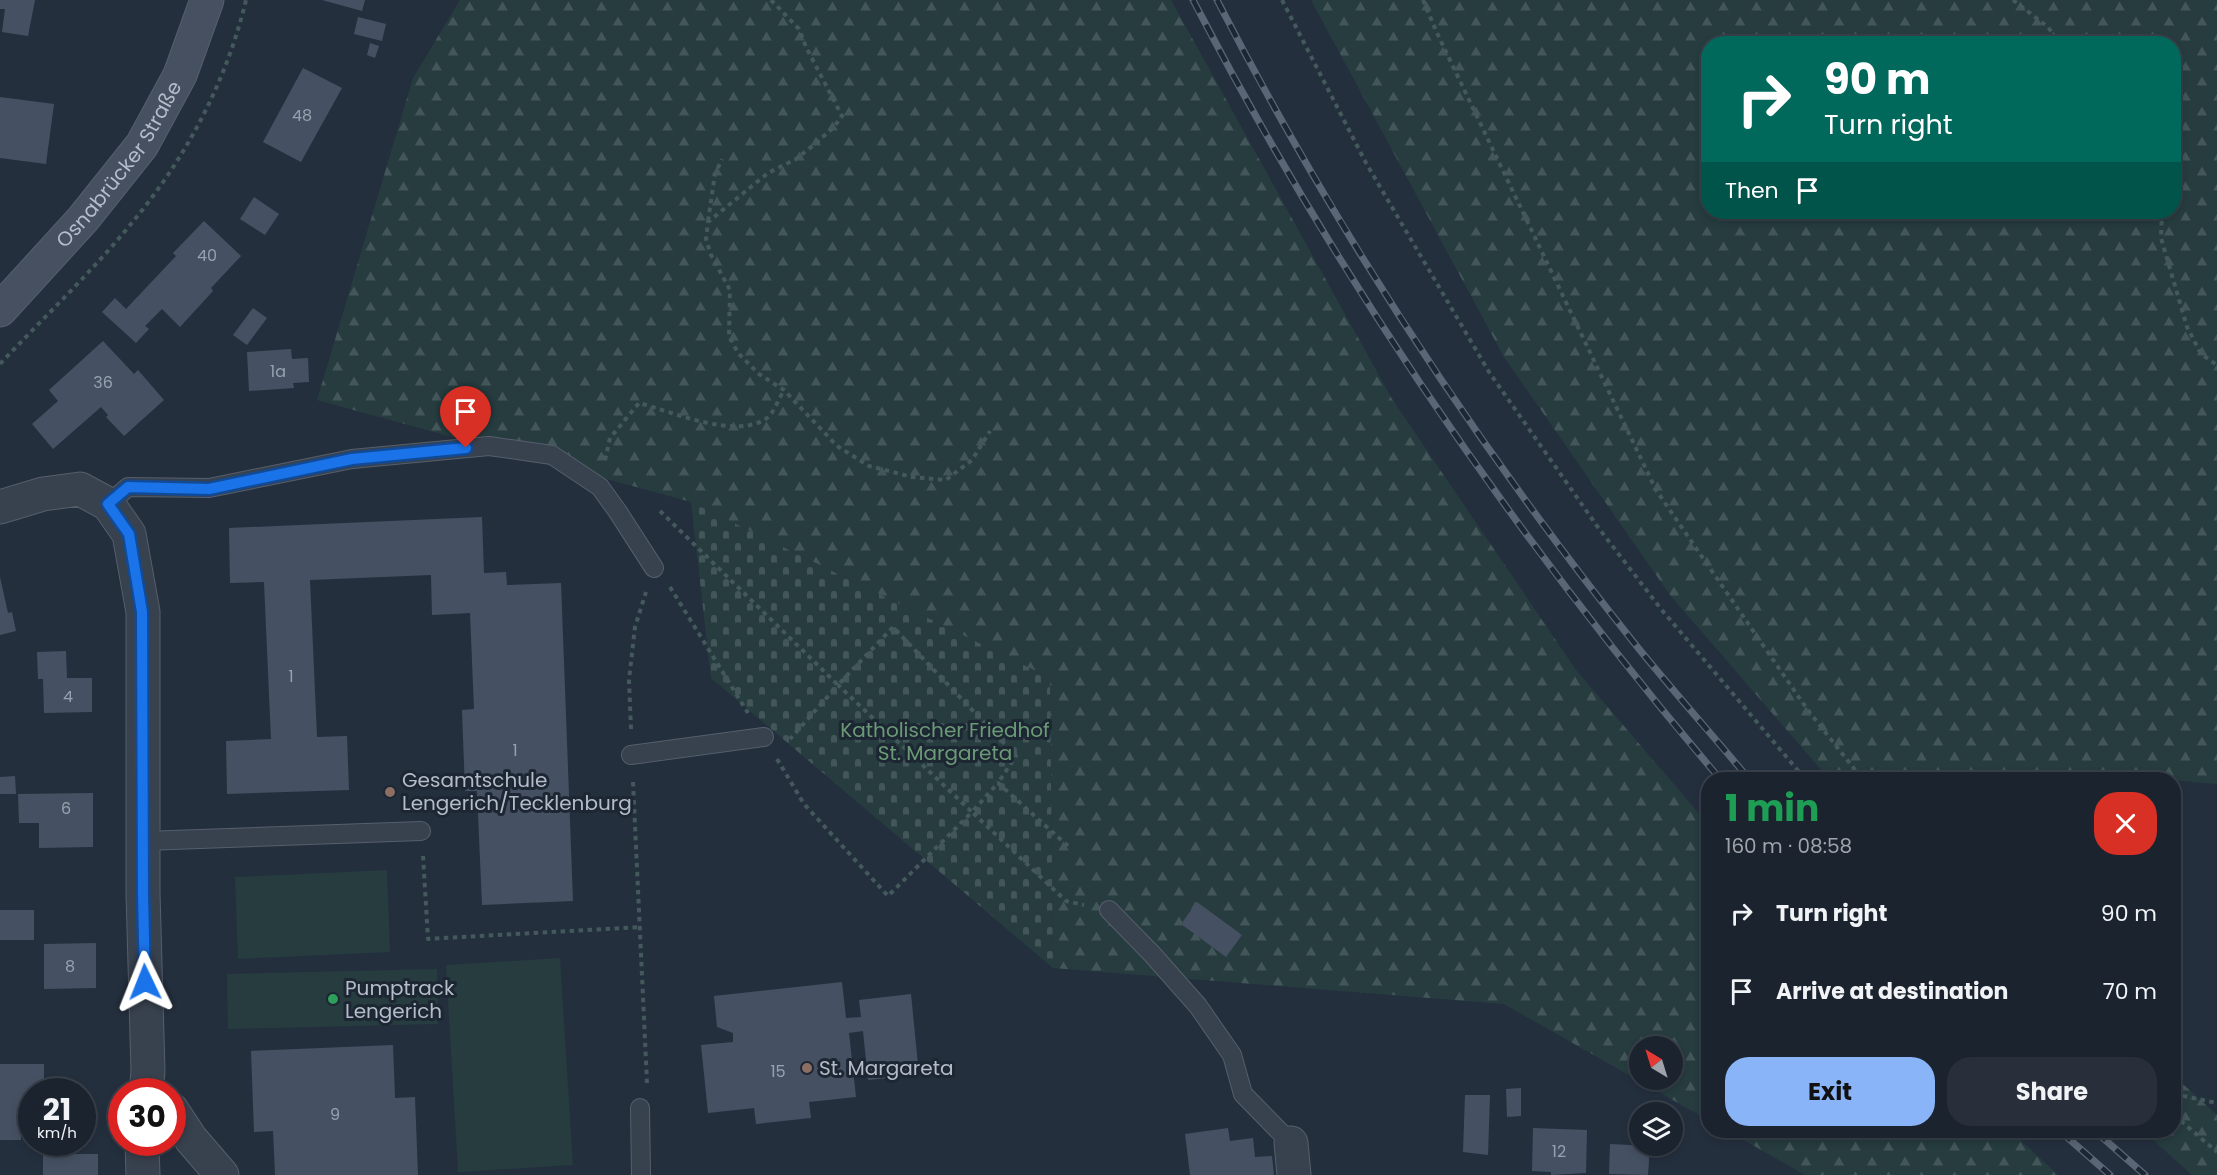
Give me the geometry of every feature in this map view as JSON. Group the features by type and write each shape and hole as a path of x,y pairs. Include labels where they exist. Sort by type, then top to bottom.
{"main road":[{"name":"Osnabrücker Straße","path":"0,310 83,219 142,145 180,75 207,0"}],"street":[{"path":"0,507 43,494 80,489 108,504 129,534 142,612 143,894 152,1078"},
{"path":"186,1131 222,1175"},
{"path":"142,1156 143,1175"}],"lane":[{"path":"108,504 128,487 209,489 352,459 489,446 552,455 600,487 654,568"},
{"path":"631,755 764,737"},
{"path":"144,841 422,839"},
{"path":"1109,910 1198,1006 1232,1055 1243,1094 1292,1159"},
{"path":"640,1108 641,1175"}],"path":[{"path":"708,222 768,173 806,152 834,127 842,116 799,29 771,0"},
{"path":"1282,0 1366,163 1489,372 1597,526 1654,600 1799,772"},
{"path":"1424,0 1437,33 1656,490 1807,709 1857,772"},
{"path":"2013,0 2048,27 2054,36"},
{"path":"722,159 715,174 706,238 711,255 730,290 729,336 738,353 759,374 784,390 837,446 869,466 912,477 946,480 972,460 990,431"},
{"path":"2162,219 2161,237 2187,327 2201,354 2217,365"},
{"path":"600,487 610,438 639,403 722,426 745,427 768,418 784,390"},
{"path":"660,511 838,685 1066,901 1109,910"},
{"path":"654,568 670,588 804,804 888,896 972,812 998,783 1016,756 893,627 775,756"},
{"path":"640,1108 648,1080 629,680 635,627 654,568"},
{"path":"998,783 1068,846"},
{"path":"422,839 428,939 640,927"},
{"path":"2181,1095 2217,1103"},
{"path":"2181,1121 2217,1152"}],"green space":[{"path":"460,0 1171,0 1392,399 1576,670 1701,816 1701,1116 1683,1106 1683,1102 1676,1102 1655,1090 1683,1090 1683,1036 1629,1036 1629,1075 1504,1004 1053,968 1050,678 691,502 317,400 413,78"},
{"path":"1311,0 2217,0 2217,784 2181,781 2181,772 1823,772 1670,595 1504,357"},
{"name":"Katholischer Friedhof St. Margareta","path":"691,502 1050,678 1053,968 711,678"},
{"path":"387,870 390,952 238,959 235,877"},
{"path":"560,958 573,1165 458,1172 446,965"},
{"name":"Pumptrack Lengerich","path":"437,969 438,1024 228,1029 227,974"},
{"path":"2181,1082 2217,1115 2217,1175 2192,1175 2151,1138 2181,1138"},
{"path":"1740,1138 2018,1138 2058,1175 1805,1175"}],"building":[{"path":"0,0 35,0 28,36 2,32 5,9 0,9"},
{"path":"322,0 365,0 362,11"},
{"path":"358,17 386,24 382,41 354,34"},
{"path":"370,43 379,46 375,58 367,55"},
{"path":"303,68 342,88 301,162 263,142"},
{"path":"0,97 54,104 46,164 0,158"},
{"path":"254,197 279,214 265,235 240,219"},
{"path":"204,221 241,256 211,288 213,291 180,327 162,309 145,326 149,329 136,343 102,312 115,298 126,309 176,256 173,253"},
{"path":"253,308 267,318 247,345 233,335"},
{"path":"103,341 134,374 138,370 164,400 124,436 106,417 108,415 101,407 53,449 32,424 58,401 49,390"},
{"path":"291,349 292,359 308,358 309,382 293,383 294,388 249,391 247,352"},
{"path":"482,517 484,573 506,572 507,585 561,583 573,901 482,905 477,791 465,791 462,710 474,709 470,613 432,615 431,575 310,580 317,737 347,736 349,790 227,794 226,741 271,739 264,582 230,583 229,528"},
{"path":"0,577 8,613 12,612 16,631 0,635"},
{"path":"66,651 67,678 92,678 92,712 44,713 43,679 38,679 37,652"},
{"path":"15,776 16,794 0,794 0,777"},
{"path":"93,793 93,847 39,848 39,823 19,823 18,794"},
{"path":"1197,902 1242,935 1226,957 1181,924"},
{"path":"0,910 34,910 34,940 0,940"},
{"path":"96,943 96,988 44,989 44,944"},
{"path":"842,982 846,1018 861,1017 859,1000 911,994 919,1075 868,1080 863,1031 849,1033 856,1097 809,1102 811,1118 756,1124 754,1108 708,1113 701,1045 733,1042 733,1033 717,1027 714,996"},
{"path":"393,1045 395,1098 415,1097 418,1175 275,1175 273,1131 254,1132 251,1051"},
{"path":"0,1064 44,1064 44,1078 18,1078 18,1140 0,1140"},
{"path":"1521,1088 1521,1116 1507,1117 1506,1089"},
{"path":"1465,1095 1490,1095 1488,1155 1463,1152"},
{"path":"1228,1128 1230,1141 1253,1138 1255,1157 1272,1156 1274,1175 1190,1175 1185,1134"},
{"path":"1533,1128 1587,1130 1586,1173 1551,1175 1551,1172 1532,1171"},
{"path":"1610,1144 1629,1145 1629,1156 1649,1156 1648,1175 1609,1174"},
{"path":"98,1154 98,1175 43,1175 43,1156 96,1156"}],"railway":[{"path":"1193,0 1308,206 1370,307 1435,405 1573,596 1714,772"},
{"path":"1217,0 1262,85 1360,253 1466,416 1522,495 1639,649 1743,772"},
{"path":"2068,1138 2110,1175"},
{"path":"2103,1138 2145,1175"}],"place":[{"name":"Gesamtschule Lengerich/Tecklenburg","path":"390,792"},
{"name":"Pumptrack Lengerich","path":"333,999"},
{"name":"St. Margareta","path":"807,1068"}],"route":[{"path":"145,982 142,612 129,534 108,504 128,487 209,489 352,459 466,448"}]}
